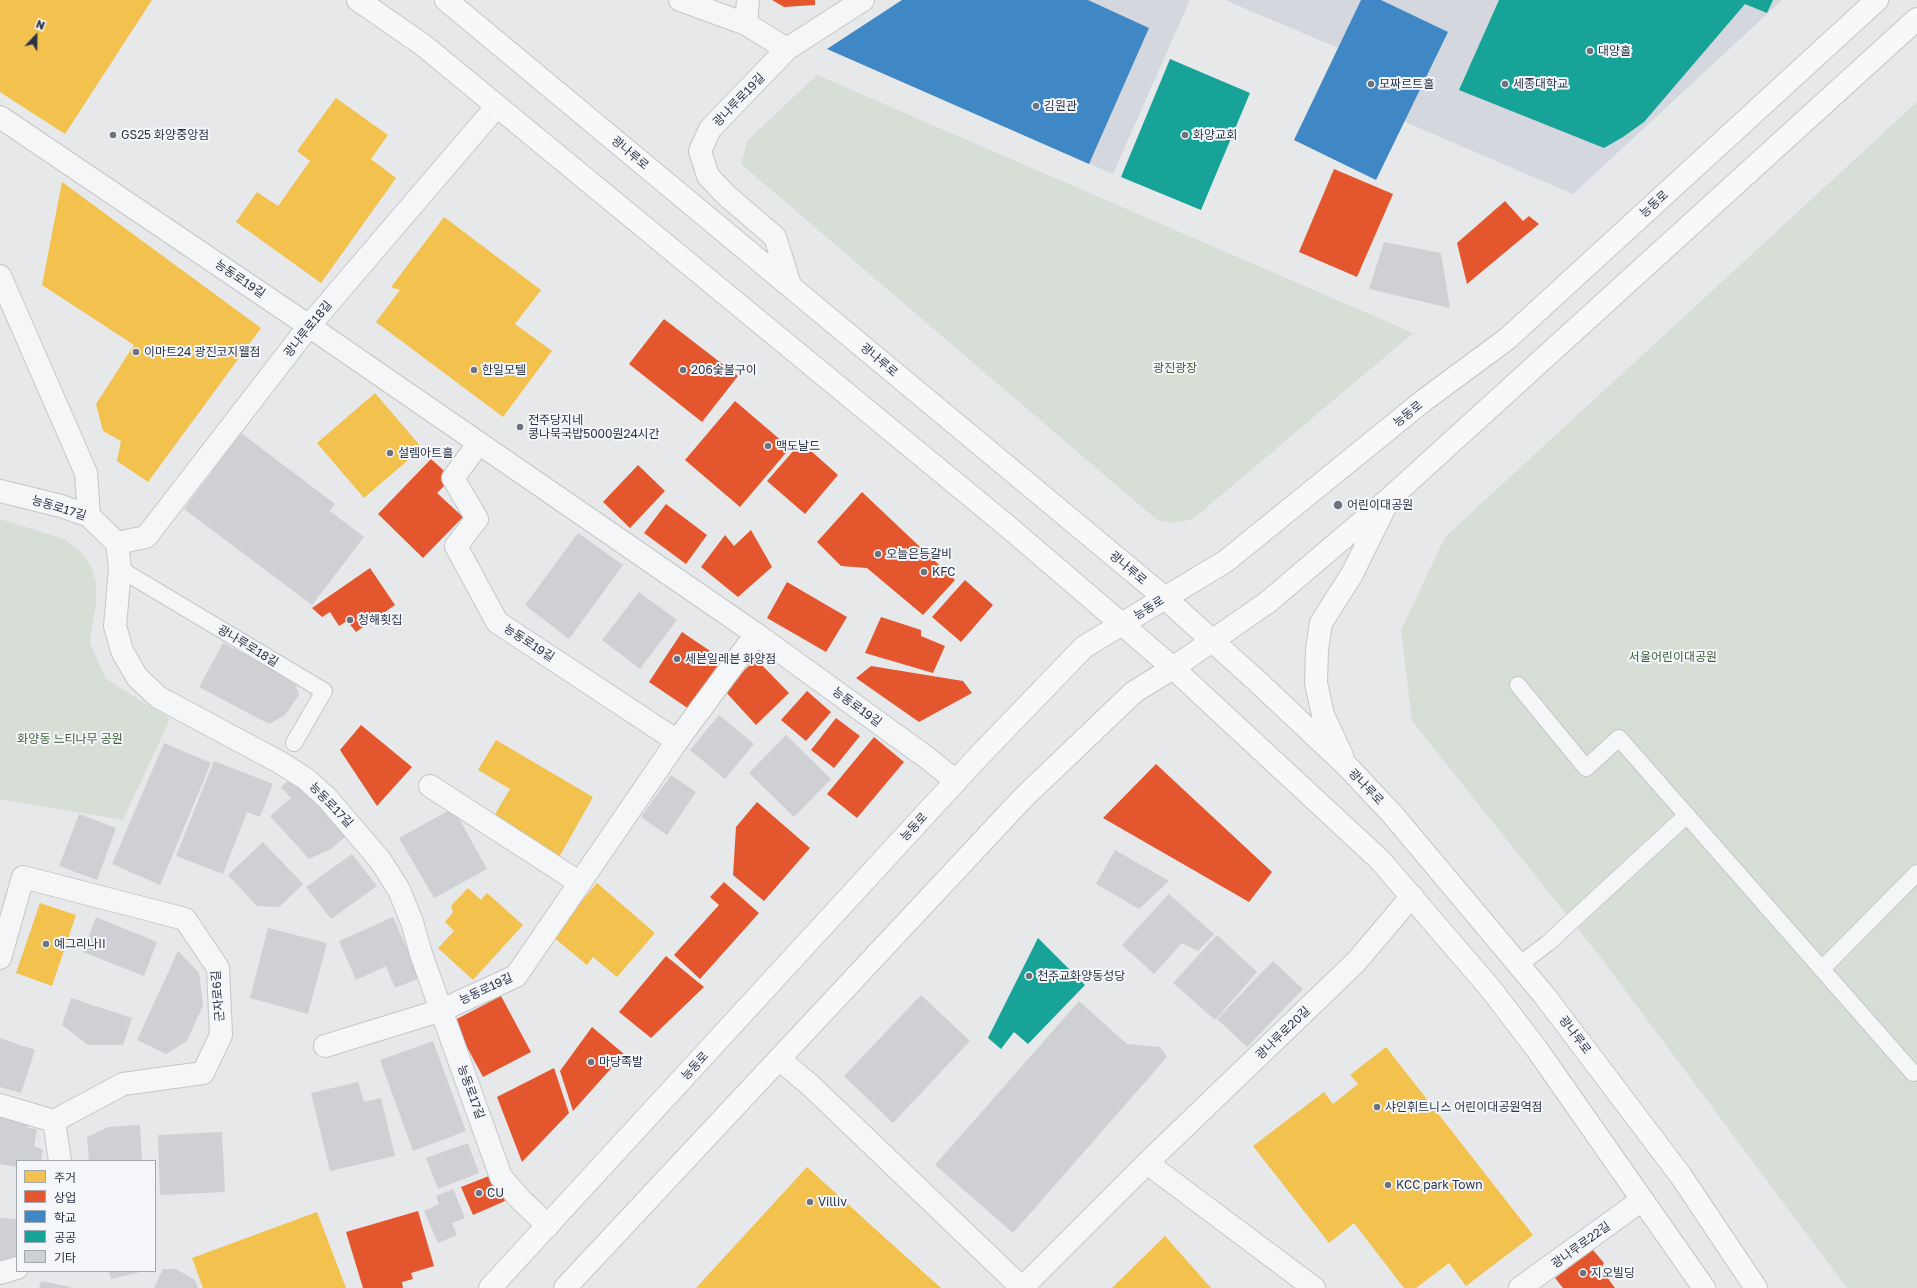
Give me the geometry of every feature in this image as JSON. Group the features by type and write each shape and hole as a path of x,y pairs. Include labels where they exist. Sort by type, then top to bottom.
{"main road":[{"path":"358,0 423,45 1124,624 1226,716 1380,860 1490,988 1536,1048 1704,1288"},
{"name":"광나루로","path":"446,0 1165,598 1213,640 1347,766 1393,815 1544,995 1681,1176 1756,1288"},
{"name":"능동로","path":"490,1288 956,782 1084,647 1226,561 1423,401 1507,339 1877,0"},
{"path":"567,1287 1023,798 1134,692 1173,668 1268,602 1389,499 1917,19"},
{"path":"1347,766 1323,715 1316,683 1318,642 1321,622 1352,574 1389,499"}],"street":[{"path":"680,0 746,24 787,49"},
{"path":"746,24 748,0"},
{"name":"광나루로19길","path":"790,286 775,237 726,195 708,176 700,151 710,129 787,49 863,0"},
{"name":"광나루로18길","path":"117,543 146,537 309,326 497,106"},
{"name":"능동로19길","path":"0,117 309,326 756,634 926,757 956,782"},
{"path":"0,276 86,473 90,516"},
{"name":"능동로19길","path":"479,443 452,478 477,519 456,546 497,622 677,741"},
{"name":"능동로17길","path":"0,491 61,506 90,516 117,543 120,569 115,626 122,651 137,677 158,697 281,763 306,779 328,798 380,860 399,890 412,922 421,954 501,1177 520,1199 548,1226"},
{"name":"능동로19길","path":"325,1046 442,1010 516,976 677,741 756,634"},
{"path":"430,786 580,883"},
{"name":"군자로6길","path":"0,958 23,877 185,919 218,968 221,1035 203,1073 123,1084 54,1121"},
{"name":"광나루로20길","path":"1022,1288 1147,1163 1356,962 1412,896"},
{"path":"778,1059 810,1085 1022,1288"},
{"path":"0,1105 54,1121 60,1160"},
{"path":"1147,1163 1314,1288"},
{"name":"광나루로22길","path":"1520,1288 1642,1200"},
{"path":"0,1273 16,1268"}],"lane":[{"name":"광나루로18길","path":"120,569 324,691 294,743"},
{"path":"1518,685 1586,768 1618,738 1913,1073"},
{"path":"1519,965 1548,943 1687,815"},
{"path":"1822,969 1917,873"}],"shaded area":[{"name":"김원관","path":"902,0 1190,0 1113,174 827,49"},
{"name":"세종대학교","path":"1225,0 1782,0 1573,194 1403,121 1376,180 1294,140 1338,48"}],"green space":[{"name":"광진광장","path":"817,75 1413,333 1193,519 1172,523 1157,520 741,164 747,141"},
{"name":"서울어린이대공원","path":"1917,102 1917,1288 1847,1288 1601,958 1412,721 1401,630 1445,537"},
{"name":"화양동 느티나무 공원","path":"0,519 64,539 81,552 91,566 96,583 96,602 90,643 106,679 170,719 123,820 0,799"}],"building: 주거":[{"path":"0,0 152,0 65,134 0,92"},
{"path":"336,98 388,135 371,159 396,178 321,283 236,222 257,192 278,206 310,161 297,151"},
{"path":"62,182 261,328 148,482 117,461 121,441 103,431 96,404 134,345 42,285"},
{"path":"444,217 541,290 515,324 552,351 503,417 376,322 400,290 391,287"},
{"path":"375,393 422,448 364,498 317,443"},
{"path":"496,740 593,797 558,859 491,821 510,789 478,770"},
{"path":"597,883 655,933 617,977 593,957 587,965 552,936"},
{"path":"468,888 481,900 487,893 523,925 473,980 438,948 454,931 445,922 453,912 451,906"},
{"name":"예그리나II","path":"40,903 76,915 52,986 16,973"},
{"name":"KCC park Town","path":"1386,1047 1533,1235 1466,1286 1449,1263 1416,1288 1404,1288 1354,1223 1329,1243 1253,1146 1324,1092 1333,1104 1358,1084 1350,1075"},
{"name":"Villiv","path":"807,1167 884,1237 941,1288 696,1288"},
{"path":"317,1212 346,1288 203,1288 192,1258"},
{"path":"1165,1236 1211,1288 1112,1288"}],"building: 상업":[{"path":"772,0 815,0 815,5 784,7"},
{"path":"1334,169 1393,194 1357,277 1299,252"},
{"path":"1505,201 1523,221 1529,216 1539,224 1467,284 1457,243"},
{"name":"206숯불구이","path":"664,319 738,376 702,422 629,364"},
{"path":"735,401 790,448 740,507 685,460"},
{"path":"801,442 838,475 805,514 767,481"},
{"path":"431,459 452,478 437,493 463,517 423,558 378,514"},
{"path":"638,465 665,491 630,528 603,502"},
{"name":"오늘은등갈비","path":"862,492 955,580 923,615 867,568 841,566 817,542"},
{"path":"666,504 707,535 686,564 644,533"},
{"path":"751,530 772,567 738,597 701,567 725,535 734,546"},
{"path":"370,568 395,605 356,632 347,621 339,626 330,612 322,617 312,608"},
{"path":"965,580 993,605 961,642 932,617"},
{"path":"787,582 847,617 826,652 767,618"},
{"path":"881,617 921,630 921,636 945,646 933,673 865,653"},
{"path":"682,632 722,659 689,709 649,682"},
{"path":"756,659 789,693 756,725 724,690"},
{"path":"871,666 963,681 972,693 919,722 856,678"},
{"path":"807,691 831,712 806,741 781,720"},
{"path":"836,718 860,736 834,768 811,750"},
{"path":"361,725 412,767 377,806 340,750"},
{"path":"874,737 904,762 857,818 827,794"},
{"path":"1156,764 1272,872 1249,902 1103,818"},
{"path":"757,802 810,848 764,901 733,875 736,827"},
{"path":"724,882 759,913 700,979 674,955 719,905 710,897"},
{"path":"666,956 704,987 651,1038 619,1012"},
{"path":"501,996 531,1052 483,1077 453,1021"},
{"name":"마당족발","path":"592,1027 624,1054 573,1111 560,1071"},
{"path":"554,1068 569,1113 522,1162 497,1097"},
{"path":"494,1174 505,1201 473,1215 461,1187"},
{"path":"418,1211 434,1266 411,1273 413,1279 402,1282 403,1288 363,1288 346,1232"},
{"name":"지오빌딩","path":"1593,1250 1604,1263 1601,1269 1615,1288 1563,1288 1555,1278"}],"building: 학교":[{"name":"김원관","path":"902,0 1088,0 1149,28 1089,164 827,49"},
{"name":"모짜르트홀","path":"1361,0 1381,0 1448,32 1376,180 1294,140"}],"building: 공공":[{"name":"대양홀","path":"1499,0 1773,0 1767,13 1745,4 1644,122 1604,148 1459,90"},
{"name":"화양교회","path":"1170,59 1250,93 1201,210 1121,177"},
{"path":"1038,938 1085,985 1028,1044 1014,1032 1001,1049 988,1038"}],"building: 기타":[{"path":"1384,242 1441,253 1450,308 1369,289"},
{"path":"241,433 335,504 330,511 364,537 312,605 184,509"},
{"path":"578,533 623,565 569,639 525,605"},
{"path":"639,592 677,620 640,669 602,640"},
{"path":"223,643 294,680 299,695 285,715 269,724 199,687"},
{"path":"719,715 754,744 725,779 690,750"},
{"path":"786,735 831,779 794,817 749,773"},
{"path":"164,743 211,763 160,885 112,864"},
{"path":"214,761 273,784 260,817 247,812 223,874 176,856"},
{"path":"671,775 696,792 667,835 641,817"},
{"path":"293,777 346,836 331,849 309,859 270,816 291,798 281,787"},
{"path":"453,808 487,869 434,898 399,838"},
{"path":"79,814 116,828 97,880 59,866"},
{"path":"263,842 303,884 279,907 257,906 228,875"},
{"path":"1115,850 1169,881 1139,909 1096,884"},
{"path":"352,854 377,886 331,919 306,887"},
{"path":"1169,894 1214,934 1198,951 1182,943 1154,974 1122,945"},
{"path":"96,917 157,942 144,976 83,952"},
{"path":"393,917 420,978 395,988 386,966 356,980 339,941"},
{"path":"268,928 327,943 308,1014 250,998"},
{"path":"1217,935 1257,972 1215,1020 1173,983"},
{"path":"178,951 199,973 203,1005 187,1041 166,1054 137,1040"},
{"path":"1273,961 1303,989 1247,1047 1217,1019"},
{"path":"921,995 970,1041 893,1123 844,1076"},
{"path":"71,998 132,1018 123,1045 88,1045 62,1025"},
{"path":"1079,1001 1127,1044 1160,1047 1167,1057 1013,1233 935,1165"},
{"path":"0,1038 35,1050 21,1093 0,1087"},
{"path":"433,1041 466,1131 413,1151 380,1060"},
{"path":"358,1082 364,1102 381,1098 395,1156 330,1171 311,1093"},
{"path":"0,1117 29,1122 28,1128 37,1129 34,1146 43,1150 41,1160 16,1160 16,1167 0,1164"},
{"path":"140,1125 142,1160 89,1160 87,1137 108,1127"},
{"path":"222,1132 225,1192 160,1195 158,1135"},
{"path":"468,1143 479,1173 438,1189 426,1158"},
{"path":"453,1189 465,1218 452,1223 457,1235 438,1243 424,1211 439,1204 436,1196"},
{"path":"0,1218 16,1219 16,1259 0,1265"},
{"path":"163,1269 176,1269 195,1280 198,1288 154,1288"},
{"path":"109,1272 140,1272 111,1279"},
{"path":"41,1281 71,1287 71,1288 39,1288"}],"place":[{"name":"대양홀","path":"1590,51"},
{"name":"모짜르트홀","path":"1371,84"},
{"name":"세종대학교","path":"1505,84"},
{"name":"김원관","path":"1036,106"},
{"name":"GS25 화양중앙점","path":"113,135"},
{"name":"화양교회","path":"1185,135"},
{"name":"이마트24 광진코지웰점","path":"136,352"},
{"name":"한일모텔","path":"474,370"},
{"name":"206숯불구이","path":"683,370"},
{"name":"전주당지네 콩나묵국밥5000원24시간","path":"520,427"},
{"name":"맥도날드","path":"768,446"},
{"name":"설렘아트홀","path":"390,453"},
{"name":"어린이대공원","path":"1338,505"},
{"name":"오늘은등갈비","path":"878,554"},
{"name":"KFC","path":"924,572"},
{"name":"청해횟집","path":"350,620"},
{"name":"세븐일레븐 화양점","path":"677,659"},
{"name":"예그리나II","path":"46,944"},
{"name":"천주교화양동성당","path":"1029,976"},
{"name":"마당족발","path":"591,1062"},
{"name":"샤인휘트니스 어린이대공원역점","path":"1377,1107"},
{"name":"KCC park Town","path":"1388,1185"},
{"name":"CU","path":"479,1193"},
{"name":"Villiv","path":"810,1202"},
{"name":"지오빌딩","path":"1583,1273"}]}
